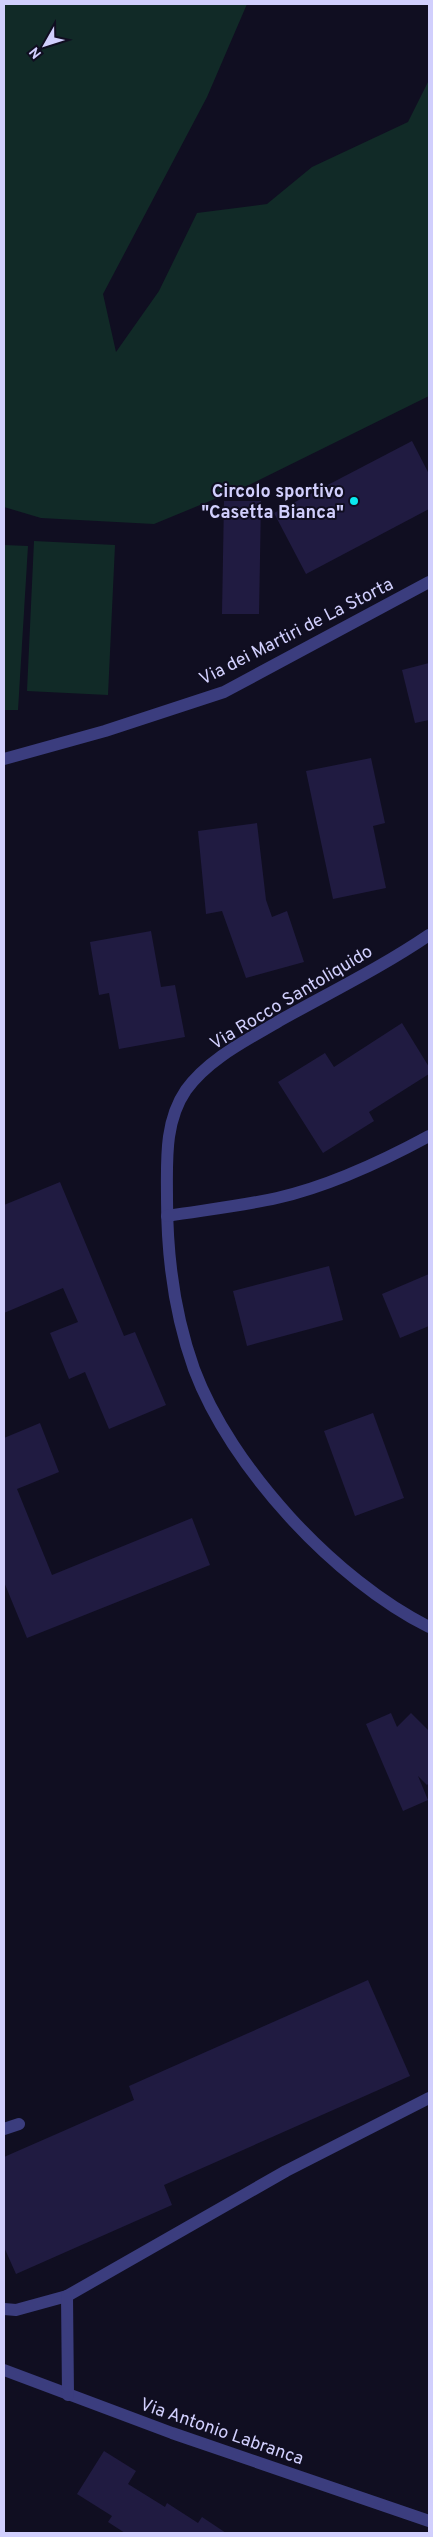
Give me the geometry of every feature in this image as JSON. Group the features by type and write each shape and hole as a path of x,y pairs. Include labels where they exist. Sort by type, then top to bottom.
{"street":[{"name":"Via dei Martiri de La Storta","path":"4,759 105,731 224,692 429,582"},
{"name":"Via Rocco Santoliquido","path":"429,935 258,1033 224,1055 196,1078 178,1104 169,1132 167,1216 181,1329 203,1390 226,1432 267,1490 301,1528 368,1587 429,1627"},
{"path":"167,1216 277,1198 385,1160 429,1136"},
{"path":"4,2309 16,2310 67,2296 286,2171 429,2098"},
{"path":"4,2129 19,2124"},
{"path":"67,2296 68,2396"},
{"name":"Via Antonio Labranca","path":"4,2370 68,2396 429,2521"}],"green space":[{"path":"4,4 247,4 207,97 103,294 116,352 159,291 197,213 267,204 312,167 408,122 429,80 429,396 251,484 154,524 41,518 4,507"},
{"path":"34,541 115,545 108,695 27,691"},
{"path":"4,545 28,546 18,710 4,710"}],"building":[{"path":"412,441 429,474 429,509 306,574 274,513"},
{"path":"224,501 261,501 259,614 222,614"},
{"path":"429,663 429,720 415,723 402,670"},
{"path":"371,758 385,823 373,826 386,888 333,899 306,771"},
{"path":"257,823 266,900 272,917 287,911 304,962 246,978 222,911 206,914 198,831"},
{"path":"151,931 161,987 175,985 185,1037 119,1049 109,993 99,995 90,942"},
{"path":"402,1023 429,1067 429,1074 369,1112 374,1121 323,1153 278,1082 325,1053 334,1067"},
{"path":"60,1182 124,1336 135,1332 166,1405 109,1429 85,1372 69,1379 50,1333 78,1322 63,1288 4,1313 4,1205"},
{"path":"329,1266 343,1320 247,1346 233,1291"},
{"path":"429,1274 429,1326 400,1338 382,1294"},
{"path":"373,1413 404,1498 355,1516 324,1431"},
{"path":"40,1423 59,1472 17,1489 52,1575 192,1518 210,1565 27,1638 4,1582 4,1438"},
{"path":"391,1713 397,1727 411,1713 429,1731 429,1783 427,1785 418,1776 428,1800 403,1811 366,1724"},
{"path":"368,1980 410,2076 164,2185 172,2205 16,2274 4,2247 4,2157 134,2100 129,2086"},
{"path":"104,2451 136,2471 128,2484 165,2507 167,2503 198,2523 202,2517 226,2533 125,2533 108,2522 112,2516 77,2494"}],"place":[{"name":"Circolo sportivo \"Casetta Bianca\"","path":"354,501"}]}
